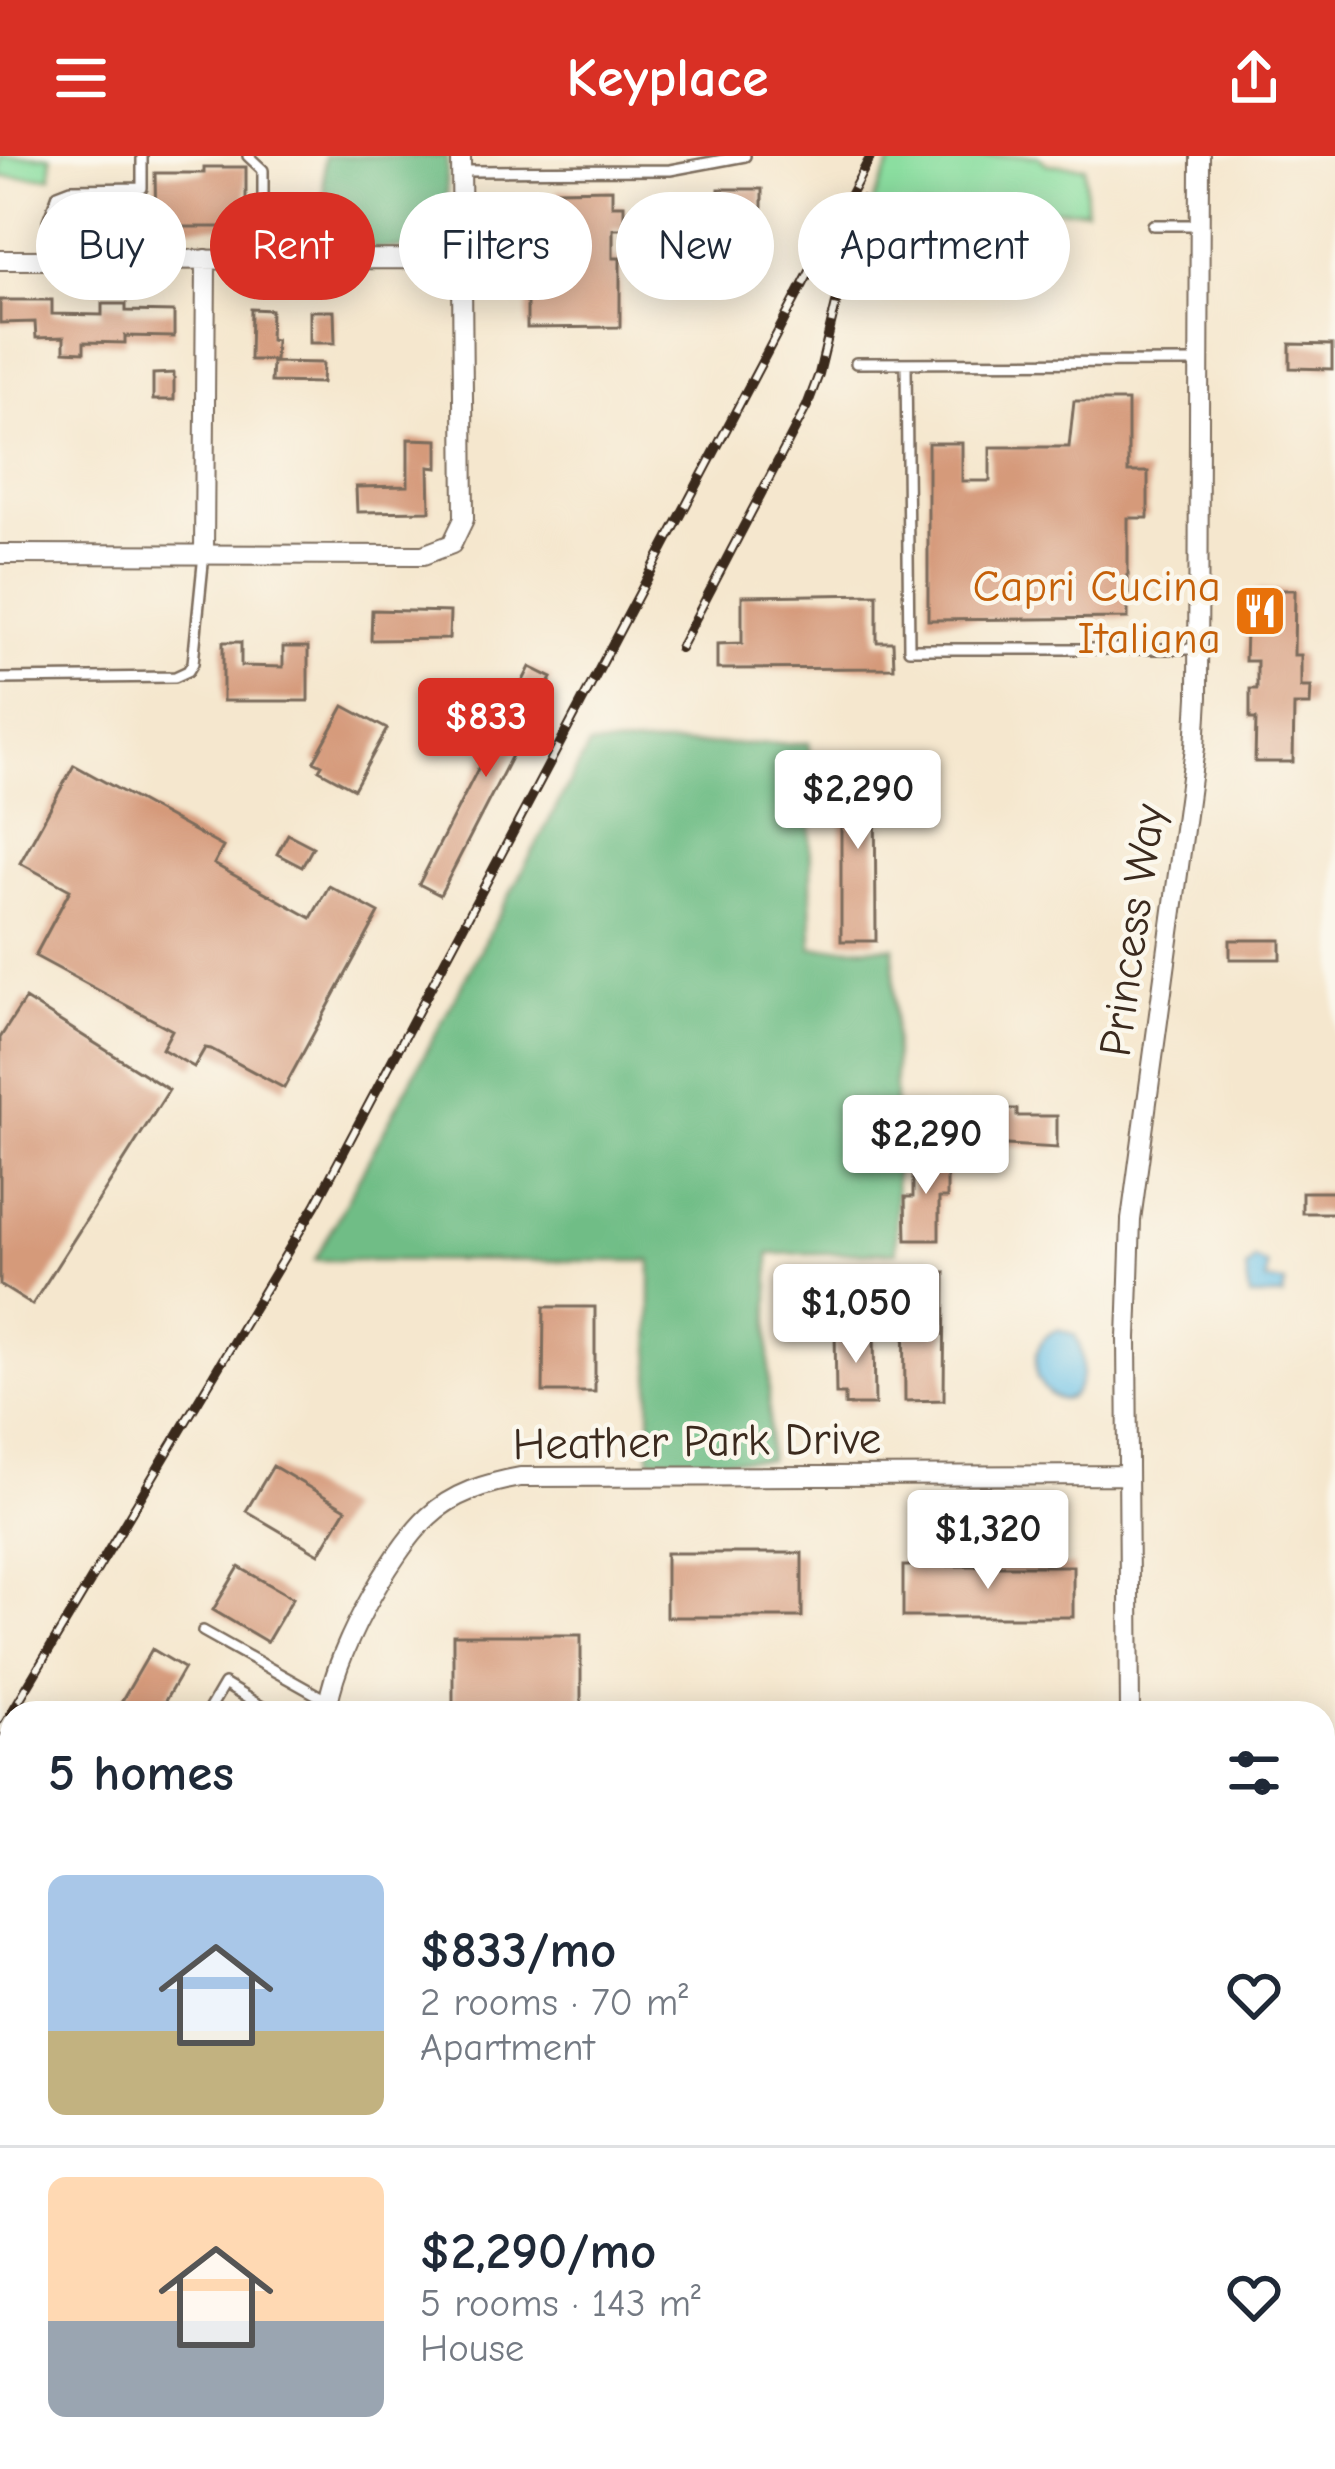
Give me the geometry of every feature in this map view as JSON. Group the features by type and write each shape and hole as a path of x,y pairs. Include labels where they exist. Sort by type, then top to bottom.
{"street":[{"name":"Princess Way","path":"1130,1701 1127,1474 1132,1220 1195,748 1200,156"},
{"path":"186,259 210,259"},
{"path":"204,554 206,259"},
{"path":"0,260 36,260"},
{"path":"0,554 422,555 452,544 464,519 461,300"},
{"name":"Heather Park Drive","path":"329,1701 336,1669 353,1632 408,1540 446,1503 492,1482 520,1478 1127,1474"}],"lane":[{"path":"63,192 142,188 142,156"},
{"path":"248,156 263,170 263,192"},
{"path":"461,164 670,170 745,156"},
{"path":"1153,225 1200,225"},
{"path":"856,363 1199,362"},
{"path":"906,363 909,649 1199,649"},
{"path":"0,679 175,677 188,671 193,663 204,554"},
{"path":"203,1631 318,1701"},
{"path":"214,1701 224,1684 252,1701"}],"green space":[{"path":"0,156 51,156 51,177 0,177"},
{"path":"324,156 447,156 447,192 399,192 399,248 375,249 375,192 324,192"},
{"path":"894,156 1038,156 1047,164 1085,167 1086,210 1070,210 1070,192 877,192"},
{"path":"809,743 812,948 894,947 896,1252 769,1254 769,1460 650,1459 651,1261 315,1260 589,746"}],"water":[{"path":"1254,1259 1267,1265 1266,1281 1285,1283 1283,1297 1250,1297 1246,1269"},
{"path":"1058,1329 1075,1335 1083,1367 1076,1392 1059,1399 1037,1378 1036,1363 1041,1343"}],"building":[{"path":"204,167 246,167 246,192 210,192 210,227 186,227 186,192 155,192 155,173 204,173"},
{"path":"612,189 620,327 527,328 527,300 592,300 592,192 557,190"},
{"path":"719,189 762,189 762,192"},
{"path":"0,300 52,300 52,314 102,315 102,304 126,304 126,311 174,312 174,337 125,336 125,343 84,342 84,352 64,351 64,337 36,338 35,322 0,323"},
{"path":"251,309 271,310 275,360 250,360"},
{"path":"310,311 334,311 335,343 310,343"},
{"path":"1290,344 1332,345 1332,369 1290,368"},
{"path":"272,362 323,363 322,383 271,382"},
{"path":"174,373 174,400 153,400 153,374"},
{"path":"1074,401 1128,401 1128,472 1148,472 1148,518 1128,518 1128,618 928,620 928,443 962,443 962,481 990,481 990,447 1069,447"},
{"path":"408,439 438,440 438,468 429,467 430,511 357,512 356,487 408,486"},
{"path":"1256,590 1295,590 1294,655 1301,655 1301,687 1311,687 1310,705 1294,705 1293,762 1255,762 1256,719 1250,719 1250,689 1257,689 1257,661 1245,661 1246,631 1255,631"},
{"path":"877,594 877,642 893,642 894,668 717,669 717,644 742,643 742,596"},
{"path":"372,610 450,612 449,639 371,640"},
{"path":"223,642 241,642 241,666 283,667 283,647 308,647 308,701 223,701"},
{"path":"530,667 552,678 440,895 419,884"},
{"path":"344,706 387,729 354,789 319,770 322,765 314,761"},
{"path":"841,762 875,762 876,941 841,941"},
{"path":"74,765 223,847 214,864 311,918 329,886 379,913 284,1088 211,1049 205,1048 194,1067 162,1049 172,1030 35,956 70,890 20,863"},
{"path":"288,834 313,847 302,867 277,854"},
{"path":"1230,940 1281,940 1281,959 1230,959"},
{"path":"25,999 169,1090 32,1305 0,1285 0,1038"},
{"path":"974,1109 1017,1109 1017,1116 1057,1116 1057,1148 974,1143"},
{"path":"913,1155 947,1155 947,1198 939,1198 939,1240 906,1240 905,1197 913,1197"},
{"path":"1302,1192 1335,1192 1335,1213 1302,1213"},
{"path":"904,1272 945,1272 944,1400 905,1401"},
{"path":"544,1307 595,1307 595,1392 543,1392"},
{"path":"835,1330 874,1330 875,1405 845,1405 845,1394 836,1394"},
{"path":"273,1466 346,1509 319,1554 246,1511"},
{"path":"666,1553 802,1553 802,1617 666,1617"},
{"path":"903,1566 1073,1566 1073,1617 903,1617"},
{"path":"239,1567 293,1598 267,1642 213,1610"},
{"path":"453,1635 581,1635 581,1701 453,1701"},
{"path":"152,1649 184,1668 165,1701 122,1701"}],"railway":[{"path":"19,1701 316,1204 871,156"},
{"path":"680,648 807,406 837,300"}],"place":[{"name":"Capri Cucina Italiana","path":"1260,611"}]}
